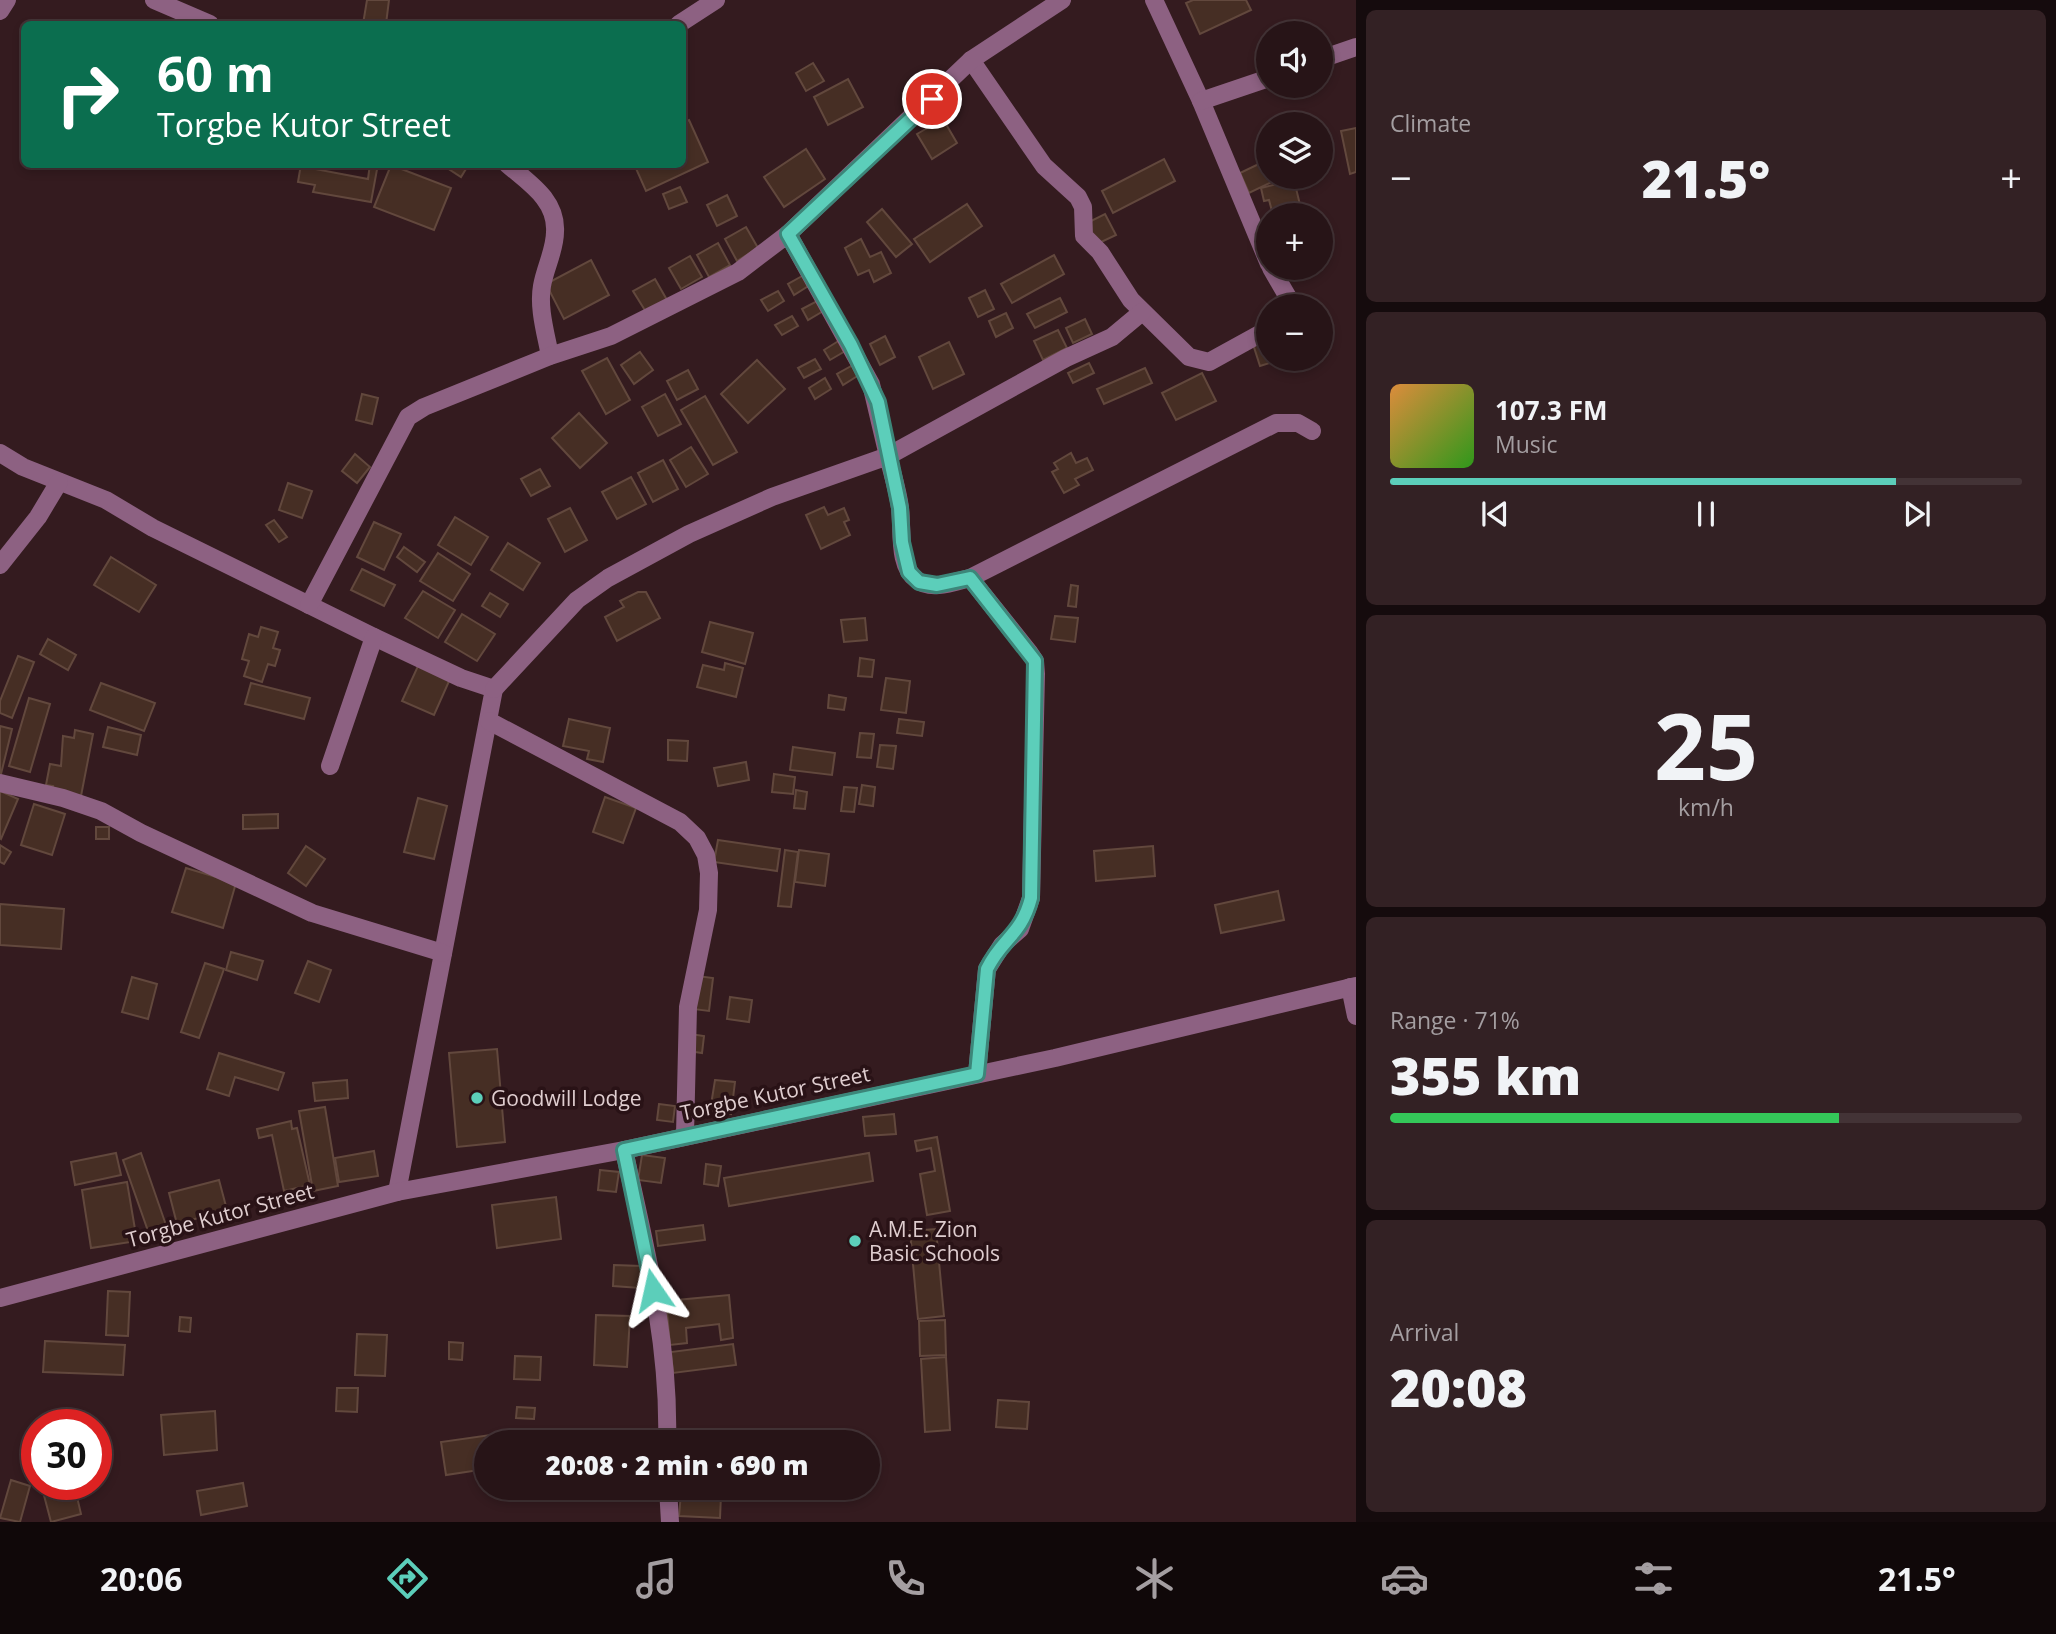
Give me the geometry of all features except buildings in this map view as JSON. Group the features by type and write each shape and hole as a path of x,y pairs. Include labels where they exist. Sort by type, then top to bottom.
{"street":[{"path":"0,11 7,0"},
{"path":"154,0 203,21"},
{"path":"684,21 716,0"},
{"path":"309,605 408,417 424,407 550,356 611,336 737,272 788,234 905,127 971,60 1062,0"},
{"path":"1154,0 1202,101 1256,232"},
{"path":"1333,55 1356,47"},
{"path":"971,60 1044,166 1078,197 1083,208 1084,236 1100,252 1142,312 1189,357 1204,363 1256,336"},
{"path":"1202,101 1256,82"},
{"path":"512,168 543,194 552,212 555,232 542,286 541,308 550,356"},
{"path":"788,234 872,384 900,508 902,542 909,572 919,582 937,585 970,578 1276,423 1298,423 1312,431"},
{"path":"397,1192 494,689 577,600 608,578 689,534 772,497 888,456 1066,358 1112,337 1142,312"},
{"path":"0,453 60,482 106,500 153,528 374,637 461,678 494,689"},
{"path":"0,565 38,517 60,482"},
{"path":"970,578 1029,652 1035,661 1036,674 1031,898 1020,929 993,956 987,969 977,1074"},
{"path":"330,766 374,637"},
{"path":"489,721 680,822 697,838 706,856 708,910 688,1007 685,1135"},
{"path":"0,783 63,798 101,811 141,833 312,912 443,953"},
{"path":"1353,987 1356,1016"},
{"name":"Torgbe Kutor Street","path":"0,1298 397,1192 624,1150 977,1074 1353,987"},
{"path":"624,1150 662,1338 667,1430"},
{"path":"669,1500 670,1522"}],"place":[{"name":"Goodwill Lodge","path":"477,1098"},
{"name":"A.M.E. Zion Basic Schools","path":"855,1241"}],"route":[{"path":"653,1290 624,1150 977,1074 987,969 1002,945 1020,929 1031,898 1035,661 970,578 937,585 919,582 909,572 902,542 900,508 872,384 788,234 932,99"}]}
